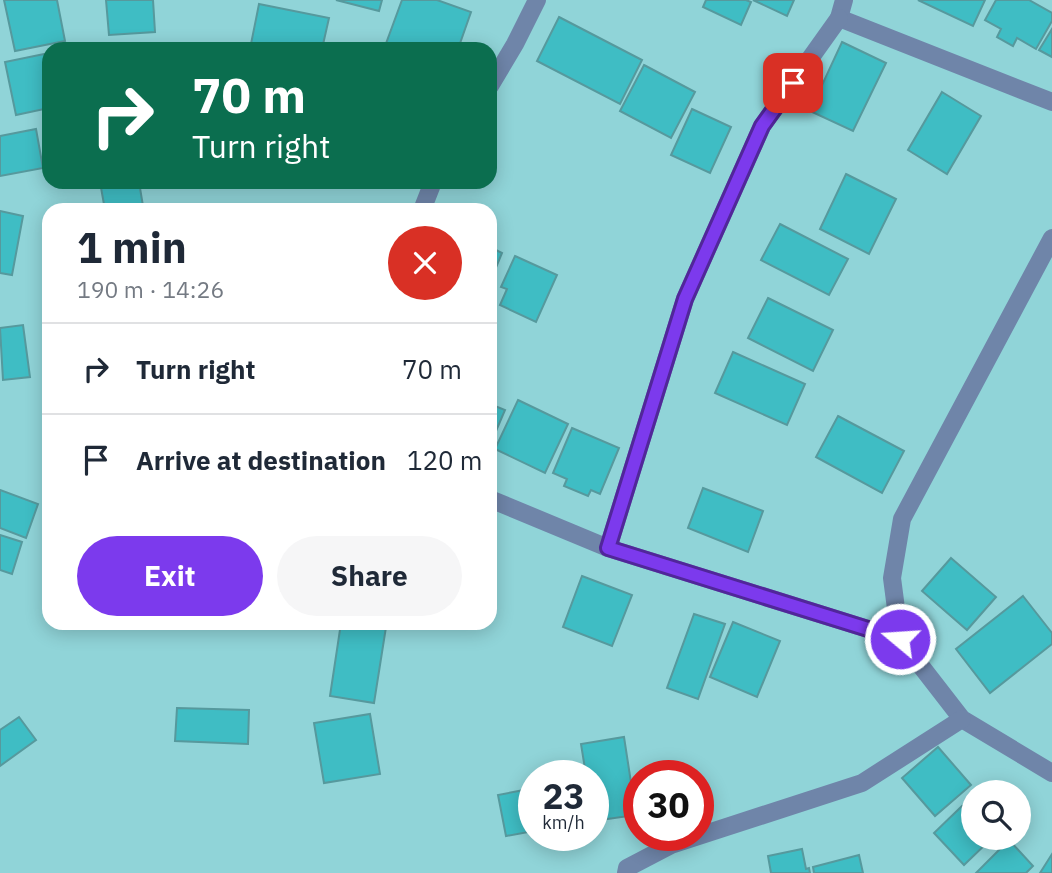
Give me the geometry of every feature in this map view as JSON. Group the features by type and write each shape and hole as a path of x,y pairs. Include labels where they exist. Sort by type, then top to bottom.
{"street":[{"path":"497,74 537,0"},
{"path":"608,548 685,299 762,126 839,18 844,0"},
{"path":"839,18 1052,102"},
{"path":"1052,238 902,519 892,578 900,639 962,719 1052,773"},
{"path":"497,502 608,548 900,639"},
{"path":"608,873 626,870 671,845 862,783 962,719"}],"building":[{"path":"4,0 57,0 65,41 42,42 42,46 15,51"},
{"path":"106,0 153,0 155,32 109,35"},
{"path":"336,0 382,0 379,11"},
{"path":"402,0 437,0 471,12 460,42 387,42"},
{"path":"706,0 751,2 741,25 703,7"},
{"path":"753,0 794,0 787,16"},
{"path":"918,0 985,0 973,26"},
{"path":"996,0 1029,0 1052,13 1052,21 1036,49 1017,38 1013,46 997,37 1001,29 985,20"},
{"path":"259,4 329,18 324,42 251,42"},
{"path":"559,17 642,60 620,104 537,61"},
{"path":"1052,29 1052,57 1039,50"},
{"path":"842,42 886,63 853,131 810,111"},
{"path":"42,54 42,109 16,115 5,62"},
{"path":"644,65 695,92 671,138 620,111"},
{"path":"942,92 981,116 947,174 908,150"},
{"path":"692,109 731,127 710,173 671,155"},
{"path":"36,129 42,168 0,176 0,136"},
{"path":"846,174 896,199 869,254 820,229"},
{"path":"101,189 140,189 142,203 104,203"},
{"path":"0,211 23,216 12,275 0,273"},
{"path":"780,224 848,259 829,295 761,260"},
{"path":"497,250 502,253 497,265"},
{"path":"515,256 557,275 536,322 500,305 507,289 501,287"},
{"path":"768,298 833,330 813,371 748,338"},
{"path":"23,325 30,377 3,380 0,328"},
{"path":"733,352 805,384 787,425 715,393"},
{"path":"518,400 568,424 545,473 497,450"},
{"path":"497,407 505,410 497,429"},
{"path":"838,416 904,451 882,493 816,457"},
{"path":"572,428 619,448 600,494 591,490 588,496 564,486 567,479 553,473"},
{"path":"703,488 763,511 748,552 688,528"},
{"path":"0,490 38,504 26,538 0,528"},
{"path":"0,535 22,542 12,574 0,570"},
{"path":"951,558 996,597 967,630 922,591"},
{"path":"582,576 632,595 612,646 563,627"},
{"path":"1023,596 1052,633 1052,644 990,693 956,649"},
{"path":"694,614 725,624 698,699 667,688"},
{"path":"733,622 780,641 757,697 710,677"},
{"path":"340,630 386,630 374,703 330,696"},
{"path":"177,708 249,710 248,744 175,741"},
{"path":"370,714 380,774 324,783 314,723"},
{"path":"19,717 36,740 0,766 0,730"},
{"path":"624,737 628,760 623,760 623,817 609,819 609,760 584,760 581,744"},
{"path":"938,747 967,780 961,780 961,794 935,816 902,778"},
{"path":"518,791 518,834 506,836 498,795"},
{"path":"961,807 961,850 980,850 964,865 934,833"},
{"path":"802,849 806,869 809,868 810,873 771,873 768,856"},
{"path":"999,850 1018,850 1033,866 1026,873 976,873"},
{"path":"1052,854 1052,873 1040,873"},
{"path":"859,855 863,873 814,873 813,867"}],"route":[{"path":"793,83 762,126 685,299 608,548 900,639"}]}
